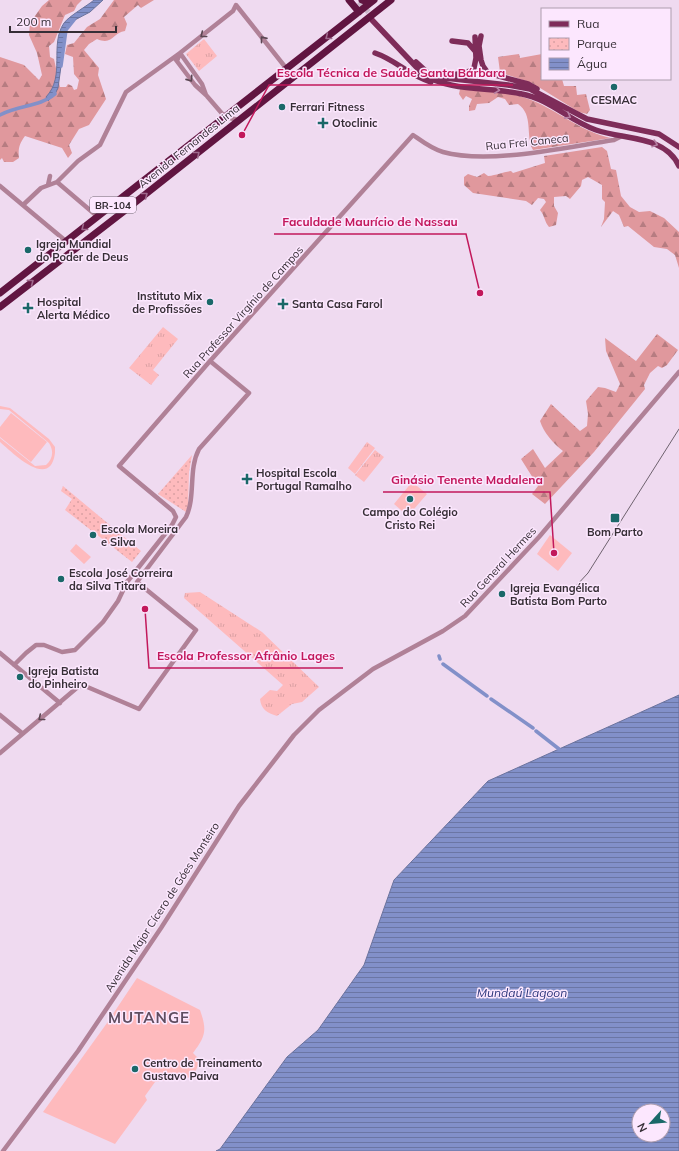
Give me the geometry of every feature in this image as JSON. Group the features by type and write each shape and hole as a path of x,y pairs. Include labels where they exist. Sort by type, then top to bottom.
{"highway":[{"path":"350,0 359,12"},
{"name":"Avenida Fernandes Lima","path":"0,307 124,212 391,0"},
{"path":"358,1 372,2"},
{"name":"Avenida Fernandes Lima","path":"0,293 372,2"}],"main road":[{"path":"451,85 432,80 422,73 373,19 419,65 436,77 520,87 552,100"},
{"path":"481,36 479,46 481,60 488,73 528,84 552,100 587,119 648,131 666,137 679,147"},
{"path":"436,77 466,74 472,70 476,64 475,37"},
{"path":"452,41 468,43 475,52"},
{"path":"375,52 388,55 417,78 434,83 527,95 585,126 604,133 659,145 670,152 679,166"},
{"path":"622,136 631,130 648,131"}],"street":[{"path":"23,205 38,191 57,182 78,161 102,143 126,92 180,53 233,11 236,5 286,68"},
{"path":"233,11 240,10"},
{"path":"177,60 180,53"},
{"path":"180,53 202,84 206,95"},
{"path":"171,59 177,60 195,86 206,95 225,117 239,120"},
{"name":"Rua Frei Caneca","path":"414,135 434,149 442,152 481,156 528,153 614,140 622,136"},
{"name":"Rua Professor Virgínio de Campos","path":"14,665 26,652 36,645 44,644 62,652 76,650 103,622 118,601 127,582 176,517 173,511 119,466 210,361 414,135"},
{"path":"48,185 50,176"},
{"path":"57,182 98,217"},
{"path":"0,186 67,242"},
{"path":"0,753 79,686 85,686 139,709 196,630 140,586 137,582 139,577 185,518 190,507 192,497 196,454 249,393 210,361"},
{"name":"Rua General Hermes","path":"349,685 373,669 443,632 465,616 531,546 679,372"},
{"path":"0,653 60,703"},
{"name":"Avenida Major Cícero de Góes Monteiro","path":"3,1151 86,1040 161,928 227,825 266,769 294,735 319,710 349,685"},
{"path":"0,715 22,733"}],"green space":[{"path":"49,0 82,0 74,11 65,15 54,42 49,46 50,57 54,59 60,87 66,87 68,84 72,86 74,90 77,89 79,80 74,74 73,57 65,54 67,45 74,43 87,27 100,19 114,0 154,0 141,8 138,5 124,17 127,24 125,31 121,32 110,40 102,41 97,39 89,44 84,50 99,68 98,75 106,99 89,125 79,129 69,145 72,153 68,158 62,148 25,136 19,147 19,158 13,162 4,162 2,158 0,160 0,57 24,65 39,80 42,75 37,53 29,35 30,23 42,6"},
{"path":"204,39 217,56 199,71 186,54"},
{"path":"519,54 520,58 541,54 541,80 562,80 564,86 576,86 577,95 586,94 590,110 587,114 579,112 532,83 490,69 500,72 498,57"},
{"path":"460,89 499,92 527,98 591,132 611,138 533,150 528,120 523,109 518,104 509,105 505,99 498,97 489,103 477,104 475,110 469,111 469,106 472,99 466,96 463,100 459,94"},
{"path":"602,147 607,151 611,169 616,170 621,196 630,207 639,212 650,211 664,218 679,232 679,268 675,255 667,249 654,247 628,226 624,227 619,215 613,211 601,227 604,219 605,202 602,199 602,185 588,177 582,180 581,186 570,199 566,196 554,197 554,206 558,213 556,225 549,227 540,210 546,202 544,199 538,198 532,205 526,201 473,193 464,185 464,177 468,174 477,177 484,173 488,176 511,171 513,173 545,163 544,156"},
{"path":"163,327 178,339 153,370 159,375 151,385 129,368"},
{"path":"657,334 678,350 667,365 662,368 658,366 650,373 644,385 645,389 594,452 545,504 532,494 538,486 521,459 533,449 545,468 563,451 549,438 540,421 551,404 580,431 587,426 588,414 586,401 598,387 616,392 620,384 606,351 605,338 636,361"},
{"path":"0,406 10,408 49,439 55,447 52,464 46,469 39,469 30,466 0,442 0,438 35,466 46,465 52,455 52,449 49,443 9,410 0,409"},
{"path":"11,413 47,442 31,462 0,437 0,427"},
{"path":"367,442 375,448 355,474 348,468"},
{"path":"375,450 384,457 364,482 355,475"},
{"path":"192,455 189,472 188,506 186,512 158,494"},
{"name":"Campo do Colégio Cristo Rei","path":"412,482 427,494 408,516 394,504"},
{"path":"63,486 141,551 132,562 65,510 72,499 61,491"},
{"path":"550,535 572,553 558,571 537,554"},
{"path":"76,544 91,557 84,564 70,551"},
{"path":"200,592 262,632 319,687 302,702 292,704 277,716 265,710 260,699 270,690 277,691 283,685 184,598 185,593"},
{"name":"Centro de Treinamento Gustavo Paiva","path":"137,978 200,1010 204,1023 204,1033 201,1042 193,1053 200,1060 193,1078 180,1077 155,1082 145,1096 147,1100 115,1144 43,1112 107,1023"}],"water":[{"path":"94,0 103,0 90,12 71,22 66,30 58,88 55,94 48,101 46,97 52,89 55,80 57,70 58,41 64,23"},
{"name":"Mundaú Lagoon","path":"679,695 679,1151 216,1151 220,1149 287,1057 318,1030 364,965 394,880 488,781"}],"waterway":[{"path":"61,66 66,30 74,20"},
{"path":"0,115 14,109 43,101 55,94 54,91"},
{"path":"443,664 487,696"},
{"path":"491,699 533,728"},
{"path":"536,731 559,749"}],"tunnel":[{"path":"359,2 374,18"}],"tram line":[{"path":"576,586 588,573 679,429"}],"place":[{"name":"CESMAC","path":"614,87"},
{"name":"Ferrari Fitness","path":"282,107"},
{"name":"Otoclinic","path":"323,123"},
{"name":"Escola Técnica de Saúde Santa Bárbara","path":"242,135"},
{"name":"Igreja Mundial do Poder de Deus","path":"28,250"},
{"name":"Faculdade Maurício de Nassau","path":"480,293"},
{"name":"Instituto Mix de Profissões","path":"210,302"},
{"name":"Santa Casa Farol","path":"283,304"},
{"name":"Hospital Alerta Médico","path":"28,308"},
{"name":"Hospital Escola Portugal Ramalho","path":"247,479"},
{"name":"Campo do Colégio Cristo Rei","path":"410,499"},
{"name":"Bom Parto","path":"615,518"},
{"name":"Escola Moreira e Silva","path":"93,535"},
{"name":"Ginásio Tenente Madalena","path":"554,553"},
{"name":"Escola José Correira da Silva Titara","path":"61,579"},
{"name":"Igreja Evangélica Batista Bom Parto","path":"502,594"},
{"name":"Escola Professor Afrânio Lages","path":"145,609"},
{"name":"Igreja Batista do Pinheiro","path":"20,677"},
{"name":"Centro de Treinamento Gustavo Paiva","path":"135,1069"}],"district":[{"name":"MUTANGE","path":"149,1018"}]}
